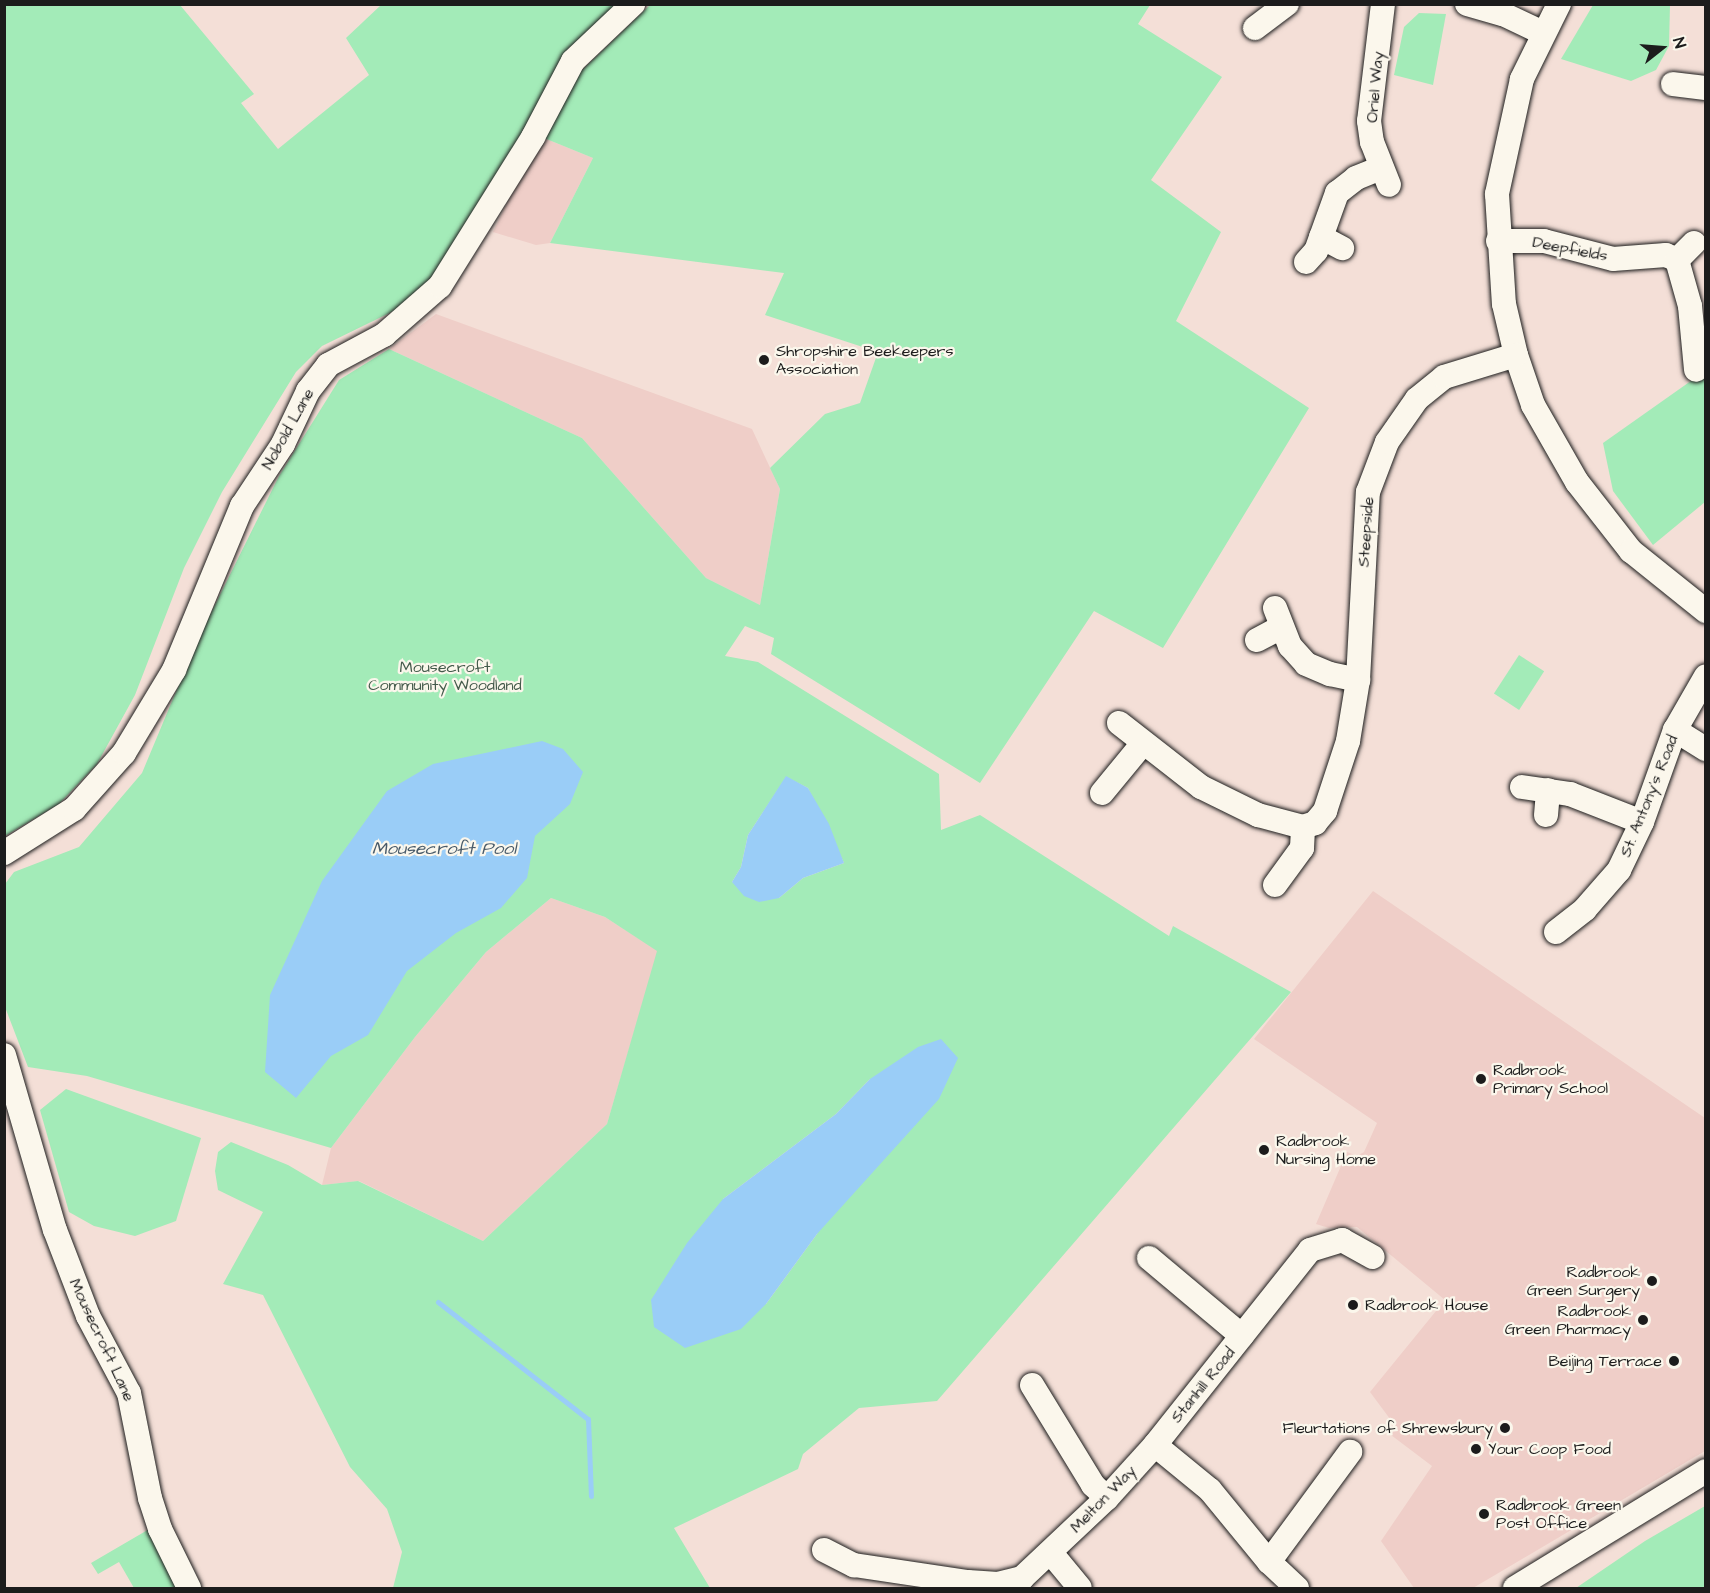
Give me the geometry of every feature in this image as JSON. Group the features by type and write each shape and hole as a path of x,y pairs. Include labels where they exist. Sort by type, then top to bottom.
{"street":[{"name":"Nobold Lane","path":"4,853 74,809 124,753 174,670 242,506 283,444 308,391 328,365 384,335 440,286 533,137 573,61 633,4"},
{"path":"1255,28 1287,4"},
{"name":"Oriel Way","path":"1306,262 1332,242 1337,193 1356,178 1385,176 1369,121 1383,4"},
{"path":"1467,4 1503,14 1542,33"},
{"path":"1559,4 1542,33 1522,79 1509,127 1497,194 1498,241 1504,304 1516,355 1533,405 1577,483 1632,551 1706,611"},
{"path":"1673,84 1706,88"},
{"name":"Deepfields","path":"1498,241 1544,242 1613,259 1686,251 1690,306 1698,357"},
{"name":"Steepside","path":"1303,827 1315,823 1325,811 1348,741 1358,680 1364,519 1368,492 1388,442 1417,399 1444,377 1516,355"},
{"path":"1257,640 1278,618 1306,664 1330,674 1358,680"},
{"name":"St. Antony's Road","path":"1556,932 1585,909 1619,870 1642,822 1675,730 1706,676"},
{"path":"1119,723 1201,787 1258,815 1303,827 1302,848 1275,885"},
{"path":"1675,730 1706,749"},
{"path":"1102,793 1143,743"},
{"path":"1522,787 1570,794 1642,822"},
{"path":"1546,815 1548,790"},
{"name":"Mousecroft Lane","path":"4,1055 55,1230 88,1316 129,1393 150,1498 160,1529 189,1588"},
{"name":"Stanhill Road","path":"1155,1445 1310,1251 1342,1240 1373,1257"},
{"path":"1149,1258 1242,1336"},
{"path":"1032,1385 1093,1485 1107,1498"},
{"path":"1155,1445 1210,1490 1269,1562 1298,1588"},
{"name":"Melton Way","path":"824,1550 854,1565 999,1584 1022,1578 1107,1498 1155,1445"},
{"path":"1269,1562 1350,1452"},
{"path":"1515,1588 1706,1470"},
{"path":"1051,1553 1080,1588"}],"shaded area":[{"path":"539,136 593,158 550,243 536,245 493,232"},
{"path":"436,314 752,429 780,489 760,605 706,578 582,438 389,349"},
{"path":"1373,891 1705,1118 1705,1451 1473,1588 1414,1588 1381,1541 1432,1466 1391,1435 1396,1427 1370,1392 1445,1300 1357,1227 1329,1228 1316,1224 1347,1152 1357,1156 1364,1152 1377,1123 1254,1039"},
{"path":"551,898 605,917 658,951 607,1124 483,1241 359,1181 322,1185 331,1148 415,1037 486,952"}],"green space":[{"path":"4,5 180,5 254,94 241,103 278,149 369,75 346,38 381,5 617,5 464,240 412,302 322,346 296,372 222,492 184,568 135,695 97,764 59,804 5,836"},
{"name":"Mousecroft Community Woodland","path":"650,5 1150,5 1138,24 1222,77 1151,180 1221,232 1176,321 1309,408 1163,648 1094,611 980,783 771,654 774,638 745,626 725,656 758,662 939,774 941,830 980,815 1169,936 1173,926 1291,992 937,1401 859,1408 803,1454 798,1469 674,1528 710,1588 393,1588 402,1552 387,1509 350,1467 263,1295 223,1284 263,1212 218,1190 215,1171 218,1152 231,1142 288,1165 322,1185 358,1181 483,1241 607,1124 657,951 605,917 551,898 486,952 415,1037 331,1148 87,1076 28,1067 5,1007 5,884 14,872 79,847 142,773 198,639 279,476 339,380 389,349 582,438 706,578 760,605 780,489 770,468 825,414 860,403 878,352 765,315 784,273 550,243 593,158 539,136 577,75","holes":["786,777 808,788 844,863 803,878 779,898 732,882 741,867 748,835","870,1079 817,1234 766,1304 723,1199 836,1114"]},
{"path":"1593,5 1670,5 1669,46 1656,70 1631,81 1561,59"},
{"path":"1419,13 1446,14 1433,85 1394,75 1404,27"},
{"path":"1705,371 1705,502 1653,545 1613,491 1603,443"},
{"path":"1519,655 1544,671 1519,710 1494,694"},
{"path":"66,1089 201,1138 176,1221 135,1236 94,1226 69,1212 40,1110"},
{"path":"1705,1506 1705,1588 1576,1588 1645,1541"},
{"path":"151,1528 179,1588 134,1588 119,1562 98,1574 91,1563"}],"water":[{"name":"Mousecroft Pool","path":"542,741 563,749 583,772 570,804 535,836 527,878 501,908 456,933 407,971 368,1035 331,1056 296,1098 265,1072 270,995 322,881 387,791 433,764"},
{"path":"786,776 808,788 829,824 844,863 803,878 779,898 759,902 744,896 732,882 741,867 748,835"},
{"path":"941,1039 958,1058 939,1099 817,1234 766,1304 741,1329 685,1348 654,1327 651,1300 687,1243 723,1199 836,1114 870,1079 918,1047"}],"waterway":[{"path":"438,1302 588,1419 591,1496"}],"place":[{"name":"Shropshire Beekeepers Association","path":"764,360"},
{"name":"Radbrook Primary School","path":"1481,1079"},
{"name":"Radbrook Nursing Home","path":"1264,1150"},
{"name":"Radbrook Green Surgery","path":"1652,1281"},
{"name":"Radbrook House","path":"1353,1305"},
{"name":"Radbrook Green Pharmacy","path":"1643,1320"},
{"name":"Beijing Terrace","path":"1674,1361"},
{"name":"Fleurtations of Shrewsbury","path":"1505,1428"},
{"name":"Your Coop Food","path":"1476,1449"},
{"name":"Radbrook Green Post Office","path":"1484,1514"}]}
